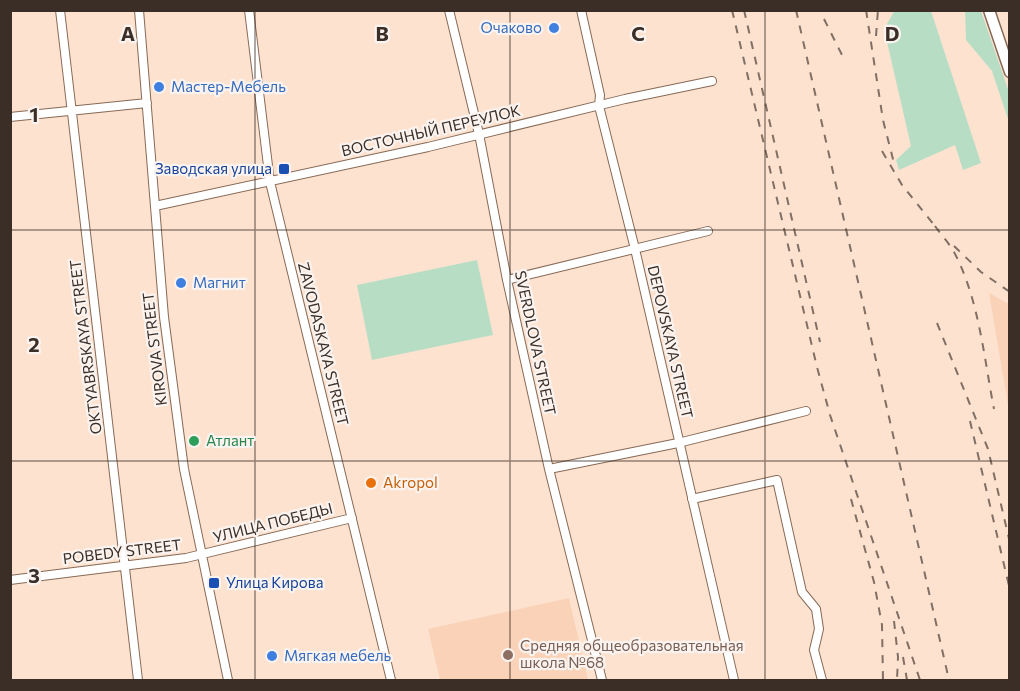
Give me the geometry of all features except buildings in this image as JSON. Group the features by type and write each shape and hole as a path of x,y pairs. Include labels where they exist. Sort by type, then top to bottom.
{"main road":[{"path":"988,10 1010,72"}],"street":[{"name":"OKTYABRSKAYA STREET","path":"60,10 138,681"},
{"name":"KIROVA STREET","path":"140,10 164,317 170,364 184,469 228,681"},
{"name":"ZAVODASKAYA STREET","path":"249,10 270,182 391,681"},
{"name":"SVERDLOVA STREET","path":"449,10 479,135 507,280 549,469 602,681"},
{"name":"DEPOVSKAYA STREET","path":"580,10 600,95 599,106 635,249 734,681"},
{"name":"ВОСТОЧНЫЙ ПЕРЕУЛОК","path":"155,206 712,81"},
{"path":"10,117 147,103"},
{"path":"507,280 708,231"},
{"path":"549,469 678,443 806,411"},
{"path":"692,499 777,480 802,592 816,609 819,629 814,650 822,681"},
{"name":"УЛИЦА ПОБЕДЫ","path":"201,555 352,518"},
{"name":"POBEDY STREET","path":"10,580 201,555"}],"shaded area":[{"path":"989,293 1009,304 1009,411"},
{"name":"Средняя общеобразовательная школа №68","path":"569,598 588,680 440,680 428,629"}],"green space":[{"path":"895,10 931,11 981,163 963,170 955,145 899,170 896,160 911,146 884,29"},
{"path":"965,11 981,11 1009,92 1009,122 992,71 966,40"},
{"path":"477,260 493,335 372,360 357,285"}],"railway":[{"path":"732,10 830,415 920,680"},
{"path":"744,10 820,342"},
{"path":"796,10 949,680"},
{"path":"866,10 883,120 894,163"},
{"path":"876,36 878,10"},
{"path":"824,19 843,57"},
{"path":"882,151 902,185 939,231"},
{"path":"935,226 954,252 969,289 980,329 994,409"},
{"path":"954,246 981,272 1010,292"},
{"path":"937,323 988,449 1010,543"},
{"path":"970,421 1010,590"},
{"path":"851,499 874,582 882,625 883,680"},
{"path":"894,621 898,657 897,680"},
{"path":"903,657 907,680"}],"place":[{"name":"Очаково","path":"554,28"},
{"name":"Мастер-Мебель","path":"159,87"},
{"name":"Заводская улица","path":"284,169"},
{"name":"Магнит","path":"181,283"},
{"name":"Атлант","path":"194,441"},
{"name":"Akropol","path":"371,483"},
{"name":"Улица Кирова","path":"214,583"},
{"name":"Средняя общеобразовательная школа №68","path":"508,655"},
{"name":"Мягкая мебель","path":"272,656"}]}
